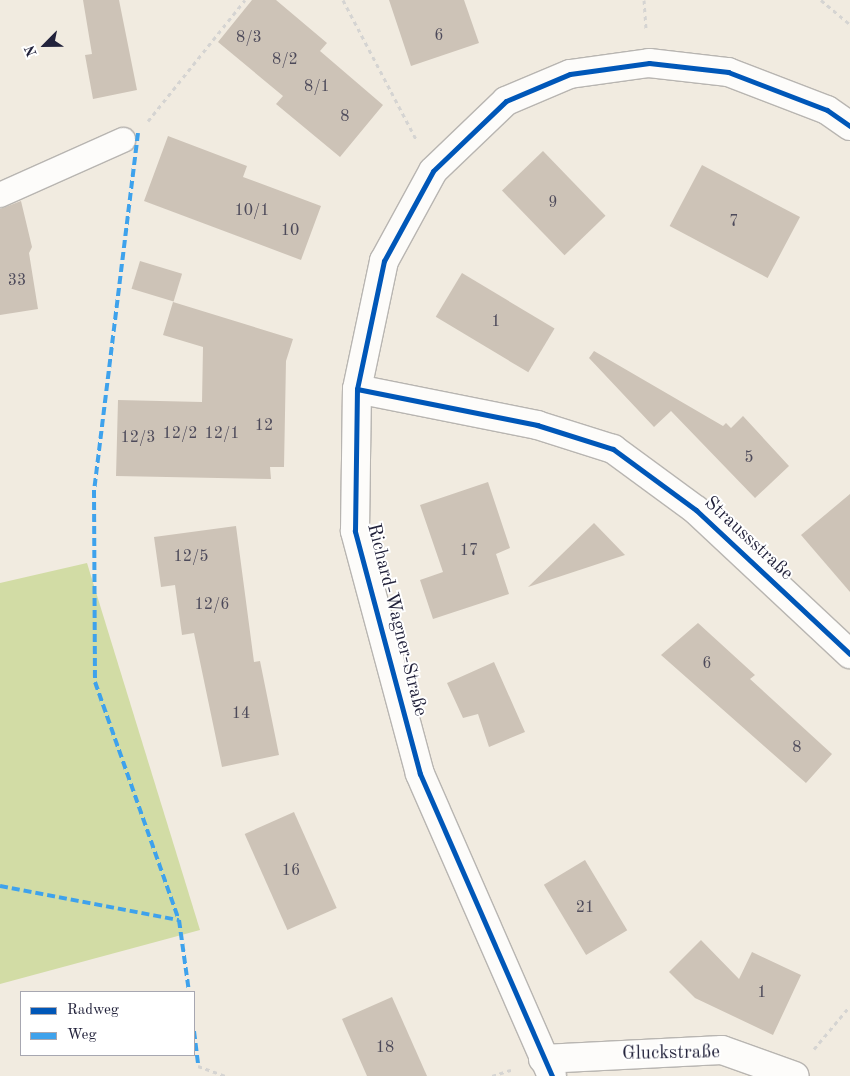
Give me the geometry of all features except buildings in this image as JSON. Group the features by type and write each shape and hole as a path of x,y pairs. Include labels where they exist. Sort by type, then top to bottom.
{"street":[{"name":"Richard-Wagner-Straße","path":"547,1067 420,774 355,532 357,389 384,261 433,171 506,101 570,74 649,63 728,72 827,110 850,126"},
{"name":"Straussstraße","path":"357,389 538,425 613,449 696,510 850,654"},
{"name":"Gluckstraße","path":"547,1067 722,1050 794,1075"}],"lane":[{"path":"0,195 122,140"}],"path":[{"path":"122,140 138,134 244,0"},
{"path":"343,0 433,171"},
{"path":"821,0 850,24"},
{"path":"794,1075 850,1006"},
{"path":"198,1066 225,1076"}],"green space":[{"path":"87,563 200,930 0,984 0,583"}],"marked path":[{"path":"138,133 94,490 95,682 179,920 189,991"},
{"path":"0,886 179,920"},
{"path":"195,1040 198,1066"}],"cycle path":[{"path":"552,1076 420,774 355,531 357,389 384,261 433,171 506,101 570,74 649,63 728,72 827,110 850,126"},
{"path":"357,389 537,425 613,449 696,510 850,654"}]}
